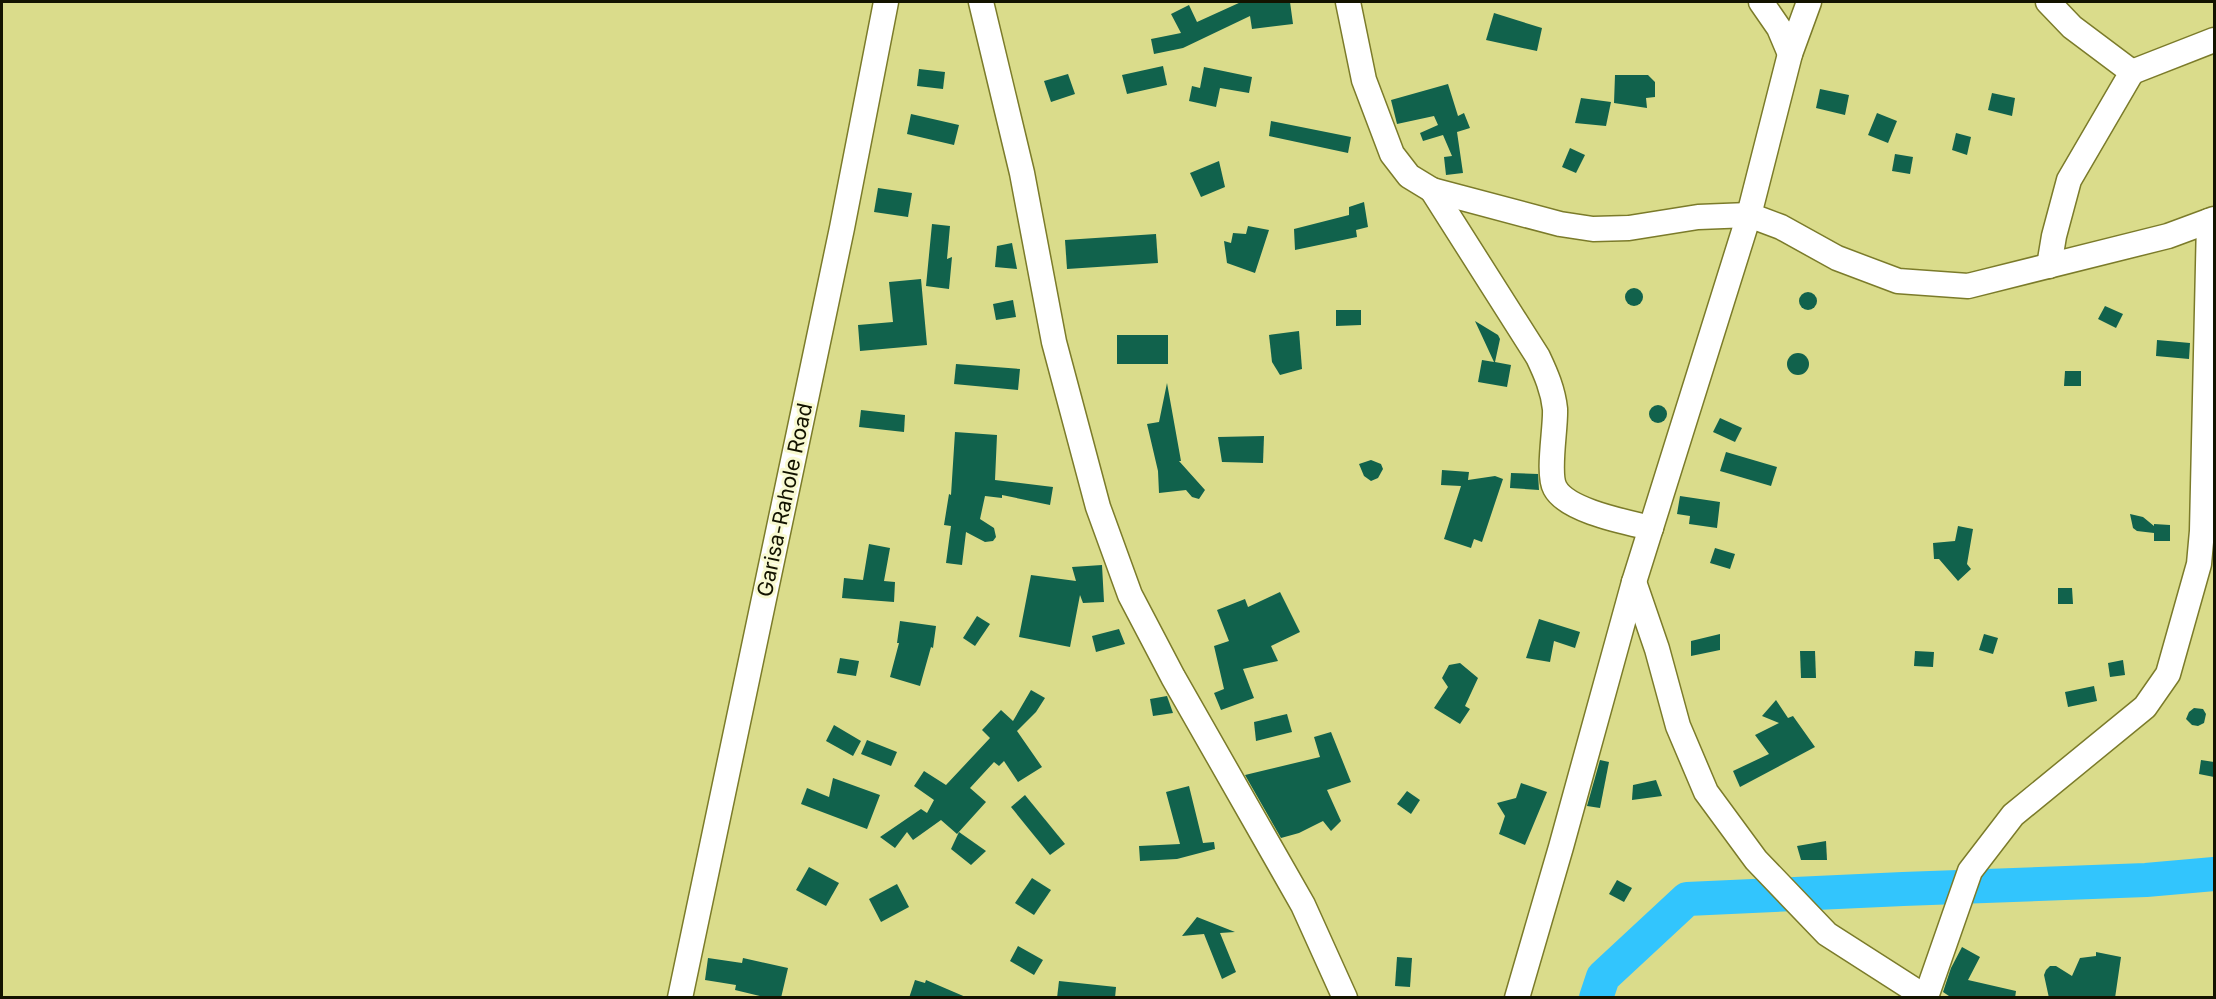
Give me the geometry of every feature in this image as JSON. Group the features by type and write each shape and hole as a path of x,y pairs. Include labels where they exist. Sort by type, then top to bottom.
{"street":[{"name":"Garisa-Rahole Road","path":"681,998 842,228 886,2"},
{"path":"981,2 1022,173 1054,342 1098,507 1126,584 1173,677 1303,905 1344,998"},
{"path":"1348,2 1364,80 1392,154 1409,176 1432,190 1560,224 1593,229 1629,228 1698,217 1749,215 1781,227 1837,258 1898,281 1968,286 2168,236 2212,220 2202,531 2207,566 2168,674 2145,707 2013,815 1970,871 1926,997 1898,988 1827,934 1756,860 1706,792 1678,726 1657,649 1634,582"},
{"path":"1761,2 1779,28 1790,54"},
{"path":"1517,998 1634,582 1749,215 1790,54 1809,2"},
{"path":"2048,2 2072,27 2132,72"},
{"path":"2049,266 2054,236 2069,180 2132,72 2214,40"},
{"path":"1432,190 1538,357 1550,382 1555,410 1551,467 1554,487 1568,500 1587,510 1651,528"}],"building":[{"path":"1241,2 1290,2 1293,24 1252,29 1250,16 1183,48 1154,54 1151,39 1181,33 1171,14 1189,5 1197,22"},
{"path":"1494,13 1542,28 1537,51 1486,40"},
{"path":"1163,66 1167,85 1127,94 1122,75"},
{"path":"1204,67 1252,77 1249,93 1220,88 1216,107 1189,101 1192,86 1200,88"},
{"path":"919,69 945,72 943,89 917,86"},
{"path":"1068,74 1075,94 1051,102 1044,81"},
{"path":"1615,75 1648,75 1655,82 1655,97 1646,98 1647,108 1614,103"},
{"path":"1448,84 1458,116 1464,113 1470,128 1457,132 1463,173 1446,175 1444,157 1452,156 1443,135 1423,141 1420,133 1438,125 1434,116 1397,124 1391,100"},
{"path":"1820,89 1849,95 1845,115 1816,108"},
{"path":"1992,93 2015,98 2012,116 1988,110"},
{"path":"1581,98 1611,102 1606,126 1575,123"},
{"path":"1877,113 1897,121 1888,143 1868,135"},
{"path":"911,114 959,125 954,145 907,134"},
{"path":"1271,121 1351,137 1348,153 1269,136"},
{"path":"1956,133 1971,137 1967,155 1952,150"},
{"path":"1570,148 1585,155 1576,173 1562,167"},
{"path":"1895,154 1913,157 1910,174 1892,171"},
{"path":"1219,161 1225,187 1201,197 1190,173"},
{"path":"878,188 912,193 908,217 874,212"},
{"path":"1364,202 1368,227 1356,230 1357,237 1295,250 1294,229 1349,215 1349,207"},
{"path":"932,224 950,226 947,259 952,257 949,289 926,286"},
{"path":"1248,226 1269,230 1255,273 1227,263 1224,241 1231,243 1233,233 1246,234"},
{"path":"1156,234 1158,263 1067,269 1065,240"},
{"path":"1012,243 1017,269 995,267 997,246"},
{"path":"921,279 927,345 860,351 858,325 893,322 889,282"},
{"path":"1630,288 1638,288 1643,293 1641,304 1630,306 1625,301 1625,293"},
{"path":"1808,292 1814,295 1817,301 1814,307 1808,310 1802,307 1799,301 1802,295"},
{"path":"1013,300 1016,317 996,320 993,304"},
{"path":"2105,306 2123,314 2116,328 2098,319"},
{"path":"1336,310 1361,310 1361,325 1336,326"},
{"path":"1475,321 1498,335 1500,339 1495,362 1511,365 1507,387 1478,382 1482,360 1494,362"},
{"path":"1299,331 1302,369 1280,375 1272,362 1269,335"},
{"path":"1117,335 1168,335 1168,364 1117,364"},
{"path":"2157,340 2190,343 2189,359 2156,356"},
{"path":"1794,353 1802,353 1809,360 1809,368 1802,375 1794,375 1787,368 1787,360"},
{"path":"956,364 1020,369 1018,390 954,384"},
{"path":"2065,371 2081,371 2081,386 2064,386"},
{"path":"1167,383 1181,461 1179,461 1205,490 1199,499 1192,497 1186,490 1159,493 1158,471 1147,424 1159,422"},
{"path":"1658,405 1665,407 1667,414 1665,421 1658,423 1651,421 1649,414 1651,407"},
{"path":"861,410 905,415 904,432 859,427"},
{"path":"1720,418 1742,428 1735,442 1713,432"},
{"path":"955,432 997,435 995,480 1053,487 1050,505 1002,495 1002,498 985,496 980,519 994,528 996,537 993,541 985,542 966,532 962,565 946,563 951,526 944,525 949,494 951,495"},
{"path":"1264,436 1263,463 1222,462 1218,437"},
{"path":"1726,452 1777,467 1771,486 1720,471"},
{"path":"1371,460 1381,464 1383,469 1378,478 1371,481 1364,476 1359,464"},
{"path":"1442,470 1469,472 1468,480 1495,476 1503,479 1482,542 1474,539 1471,548 1444,539 1461,486 1441,485"},
{"path":"1511,473 1538,474 1539,490 1510,488"},
{"path":"1680,496 1720,502 1717,528 1689,524 1690,516 1677,514"},
{"path":"2130,514 2143,517 2154,526 2154,524 2170,525 2170,541 2154,541 2154,533 2137,531 2133,528"},
{"path":"1958,526 1973,529 1967,564 1971,569 1958,581 1939,559 1934,559 1933,543 1955,541"},
{"path":"869,544 890,548 884,581 895,582 894,602 842,598 844,578 863,580"},
{"path":"1715,548 1735,554 1730,569 1710,563"},
{"path":"1102,565 1104,602 1083,603 1080,595 1070,647 1019,637 1031,575 1076,581 1072,567"},
{"path":"2058,588 2072,588 2073,604 2058,604"},
{"path":"1280,592 1300,632 1271,646 1278,661 1243,669 1254,698 1221,710 1214,693 1224,689 1214,646 1229,641 1217,610 1245,599 1248,607"},
{"path":"977,616 990,624 975,646 963,638"},
{"path":"1539,619 1580,632 1575,648 1554,641 1550,662 1526,658"},
{"path":"900,621 936,626 933,648 931,647 920,686 890,677 899,643 897,643"},
{"path":"1119,629 1125,644 1096,652 1092,636"},
{"path":"1720,634 1720,650 1691,656 1691,641"},
{"path":"1984,634 1998,638 1993,654 1979,650"},
{"path":"1800,651 1815,651 1816,678 1801,678"},
{"path":"1915,651 1934,652 1933,667 1914,666"},
{"path":"840,658 859,661 856,676 837,673"},
{"path":"2123,660 2125,675 2110,677 2108,663"},
{"path":"1460,663 1478,678 1465,706 1470,709 1460,724 1434,708 1448,687 1442,678 1449,665"},
{"path":"2094,686 2097,701 2068,707 2065,692"},
{"path":"1031,690 1045,698 1036,712 1017,731 1042,767 1018,782 1004,761 999,766 994,762 970,788 986,802 957,834 941,820 913,840 907,832 895,848 880,837 921,809 927,813 934,800 914,786 924,771 946,785 990,738 982,730 1001,710 1013,721"},
{"path":"1167,696 1173,713 1153,716 1150,699"},
{"path":"1776,700 1788,718 1793,716 1815,747 1740,787 1733,771 1769,754 1755,735 1779,723 1762,716"},
{"path":"2194,708 2203,709 2206,714 2204,723 2198,726 2192,725 2186,719"},
{"path":"1287,714 1292,732 1256,741 1254,722"},
{"path":"834,725 861,741 853,756 826,741"},
{"path":"1331,732 1351,782 1327,790 1341,821 1331,831 1323,821 1299,833 1281,838 1245,775 1320,757 1314,737"},
{"path":"867,740 897,752 891,766 861,754"},
{"path":"1600,760 1609,762 1600,808 1587,806"},
{"path":"2201,760 2214,762 2214,777 2199,774"},
{"path":"833,778 880,795 867,829 801,804 807,788 829,797"},
{"path":"1656,780 1662,796 1632,800 1633,785"},
{"path":"1521,783 1547,792 1525,845 1499,834 1505,816 1497,803 1516,798"},
{"path":"1189,786 1203,843 1214,842 1215,849 1177,859 1140,861 1139,846 1180,844 1166,792"},
{"path":"1407,791 1420,800 1411,814 1397,804"},
{"path":"1025,795 1065,844 1050,855 1011,807"},
{"path":"959,832 986,851 971,865 951,849"},
{"path":"1826,841 1827,860 1801,860 1797,846"},
{"path":"809,867 839,883 826,906 796,890"},
{"path":"1032,878 1051,890 1034,915 1015,903"},
{"path":"1617,880 1632,888 1624,902 1609,894"},
{"path":"897,884 909,907 881,922 869,899"},
{"path":"1197,917 1235,932 1220,933 1236,972 1222,979 1204,934 1182,936"},
{"path":"1018,946 1043,960 1034,975 1010,961"},
{"path":"1962,947 1980,957 1968,980 2016,991 2015,998 1952,998 1943,992 1951,968"},
{"path":"2096,952 2121,957 2115,998 2049,998 2044,975 2050,966 2056,966 2072,976 2080,958 2096,956"},
{"path":"1397,957 1412,958 1410,987 1395,986"},
{"path":"708,958 742,963 743,958 788,968 781,998 768,998 735,990 736,985 705,980"},
{"path":"915,980 925,983 926,980 968,998 909,998"},
{"path":"1059,981 1116,987 1115,998 1057,998"}],"waterway":[{"path":"1596,998 1603,977 1687,899 2146,880 2214,874"}]}
